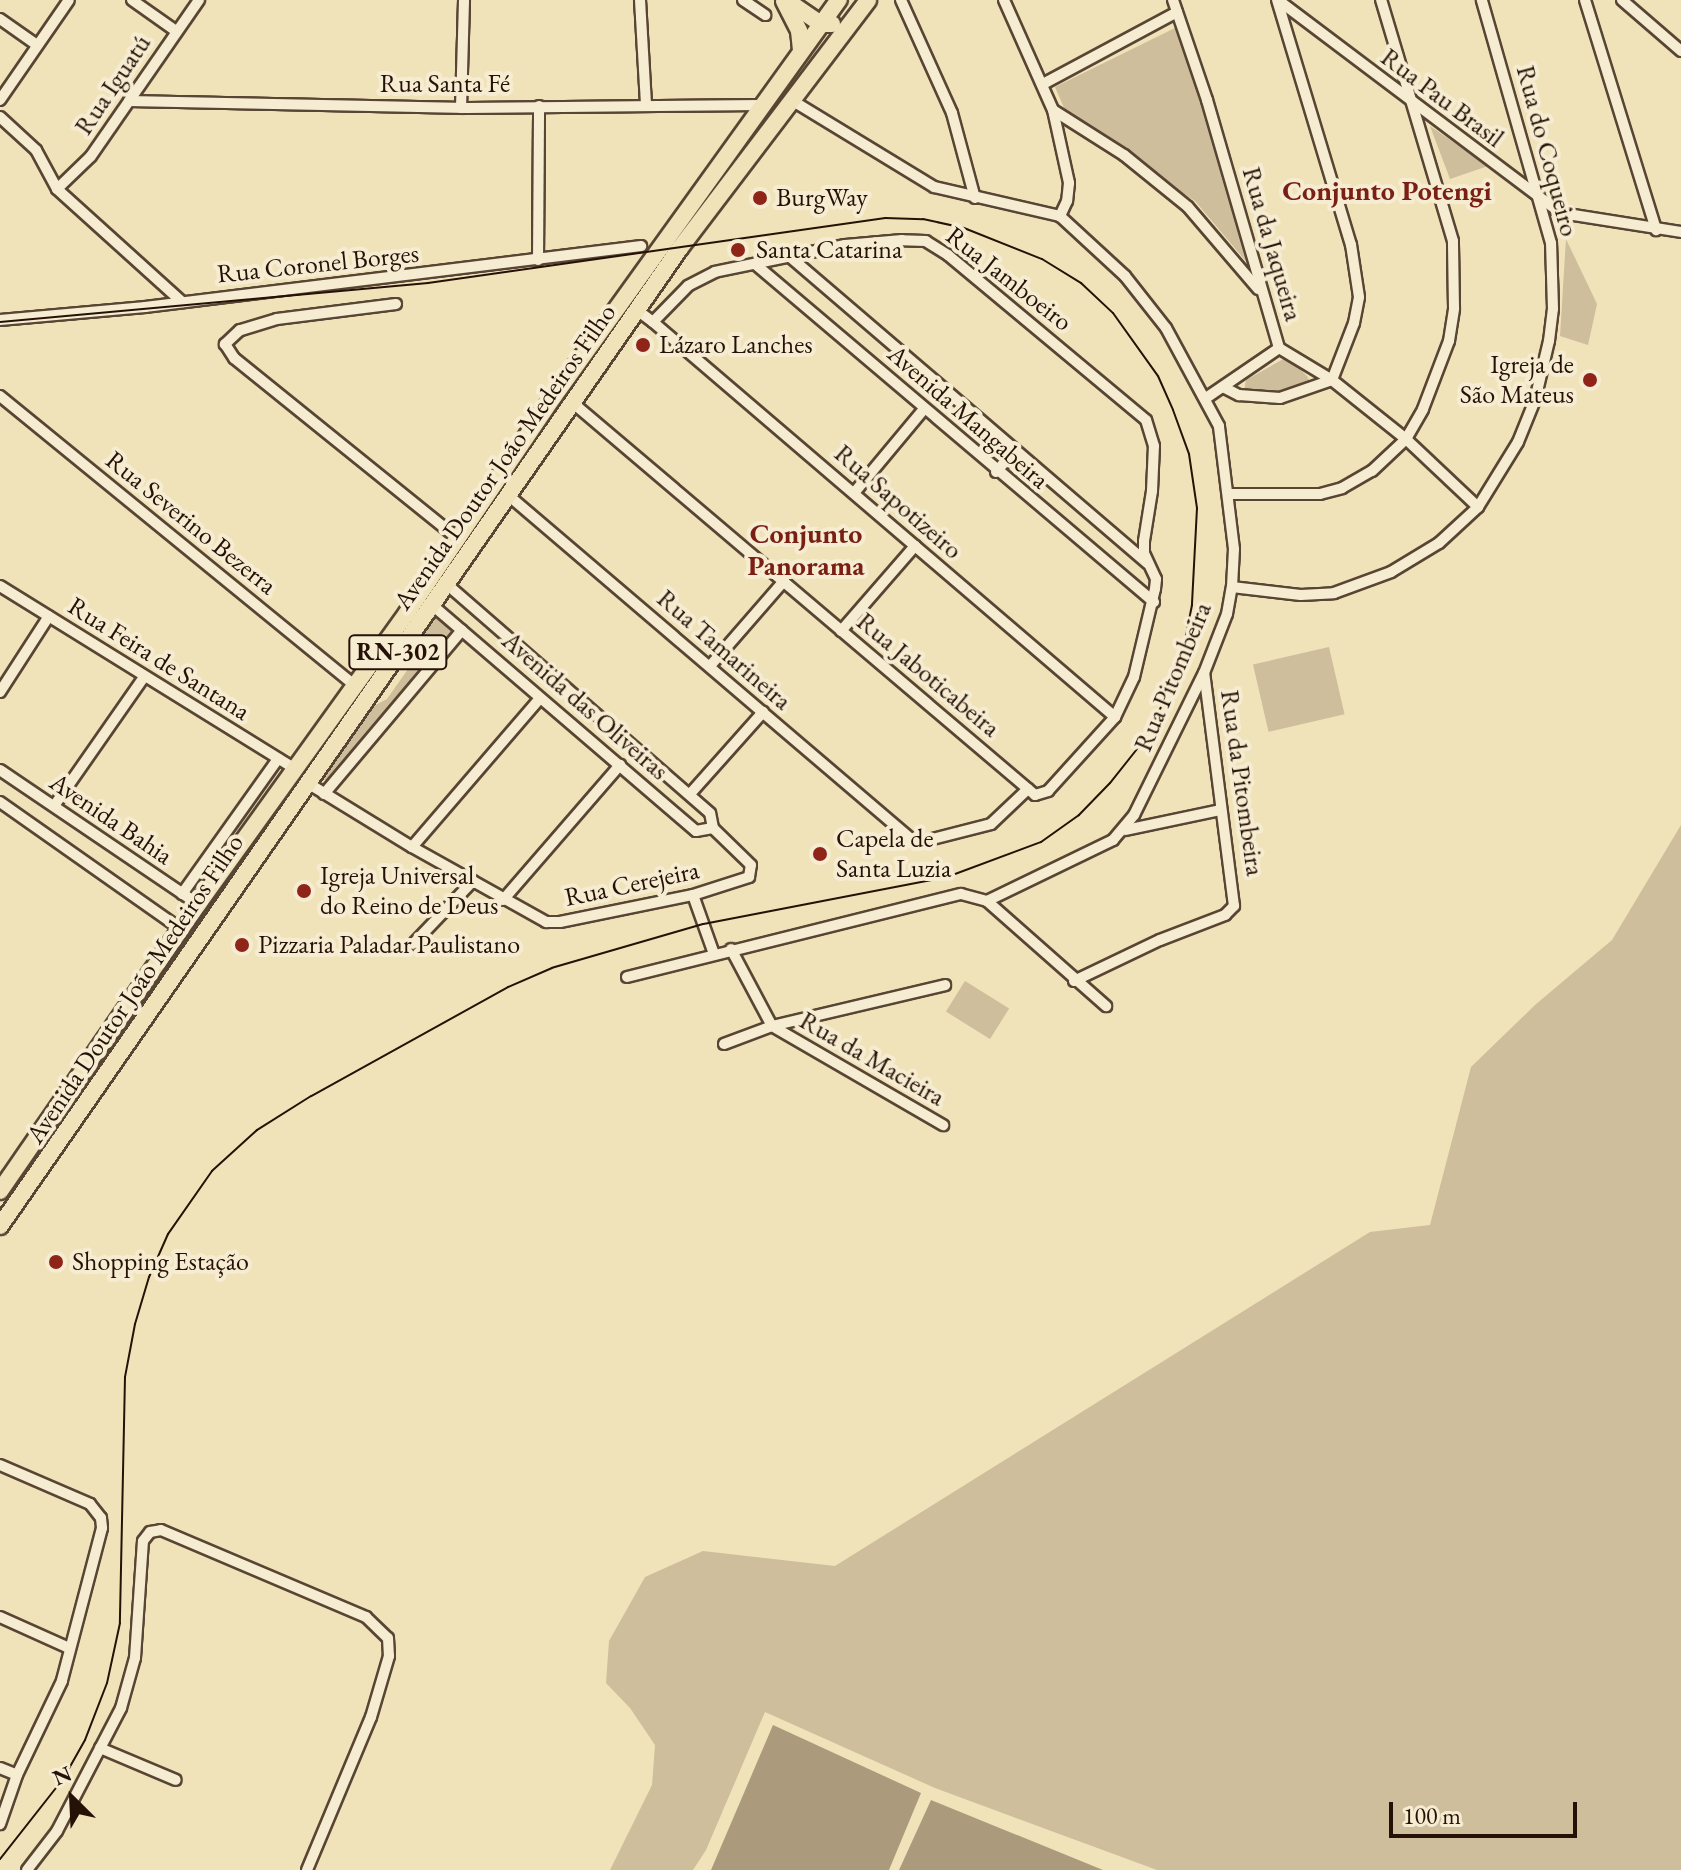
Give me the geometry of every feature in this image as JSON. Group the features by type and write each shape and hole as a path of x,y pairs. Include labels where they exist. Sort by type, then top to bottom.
{"main road":[{"path":"785,0 821,24 850,21"},
{"path":"785,0 799,31 801,51"},
{"path":"850,21 862,0"},
{"name":"Avenida Doutor João Medeiros Filho","path":"0,1191 198,904 431,604 637,310 868,0"},
{"path":"837,1 850,21"},
{"name":"Avenida Doutor João Medeiros Filho","path":"0,1226 158,1001 354,685 837,1"},
{"path":"158,1001 164,981 203,922 204,913 198,904"},
{"path":"123,1052 113,1041 147,992 150,975"}],"street":[{"path":"0,100 69,0"},
{"path":"132,0 176,31"},
{"name":"Rua Iguatú","path":"57,189 91,156 199,0"},
{"path":"461,108 464,0"},
{"path":"640,0 646,105"},
{"path":"743,0 765,15"},
{"path":"901,0 952,113 975,198"},
{"path":"793,101 934,187 1060,216 1067,201 1069,183 1053,110 1004,0"},
{"name":"Rua da Jaqueira","path":"1173,0 1207,100 1279,348 1332,380 1406,439 1478,507"},
{"path":"1223,387 1239,395 1280,398 1332,380 1354,323 1359,297 1357,272 1278,0"},
{"name":"Rua Pau Brasil","path":"1278,0 1541,201 1561,213 1681,232"},
{"path":"1229,494 1296,496 1342,488 1372,471 1406,439 1423,409 1449,341 1456,275 1453,241 1443,197 1381,0"},
{"name":"Rua do Coqueiro","path":"1232,587 1301,595 1334,593 1364,585 1417,558 1478,507 1518,442 1543,370 1553,309 1551,243 1482,0"},
{"path":"1585,0 1656,230"},
{"path":"1622,0 1681,51"},
{"path":"1043,84 1177,12"},
{"path":"0,19 37,45"},
{"name":"Rua Santa Fé","path":"129,101 461,108 761,105"},
{"path":"538,260 539,106"},
{"path":"1053,110 1124,155 1188,207 1262,293"},
{"path":"0,117 36,150 57,189 182,302"},
{"name":"Rua Pitombeira","path":"1060,216 1145,298 1206,398 1222,436 1229,494 1232,587 1227,614 1204,673 1125,830"},
{"name":"Rua Jamboeiro","path":"653,322 696,280 789,256 859,244 926,241 948,255 1146,420 1152,434 1152,491 1144,541 1148,564"},
{"name":"Rua Coronel Borges","path":"0,320 182,302 641,246"},
{"name":"Avenida Mangabeira","path":"789,256 1148,564"},
{"name":"Avenida Mangabeira","path":"755,264 996,472 1154,602"},
{"path":"396,304 277,319 240,330 225,344 234,358 457,538"},
{"path":"637,310 653,322"},
{"name":"Rua Sapotizeiro","path":"653,322 1115,717"},
{"path":"1206,398 1279,348"},
{"name":"Rua Severino Bezerra","path":"0,396 354,685"},
{"name":"Rua Jaboticabeira","path":"573,403 1032,792"},
{"path":"854,493 924,409"},
{"path":"996,472 1015,450"},
{"name":"Rua Tamarineira","path":"508,495 911,839 921,842 991,824 1032,792"},
{"path":"841,631 915,546"},
{"path":"1032,792 1048,791 1115,717 1134,677 1154,602 1156,579 1148,564"},
{"path":"710,666 784,581"},
{"name":"Avenida das Oliveiras","path":"445,583 690,794 710,813 713,828 750,862"},
{"name":"Rua Feira de Santana","path":"0,586 300,775"},
{"name":"Avenida das Oliveiras","path":"431,604 696,831 713,828"},
{"path":"0,692 49,616"},
{"path":"324,794 462,630"},
{"name":"Rua da Pitombeira","path":"1074,981 1160,940 1225,915 1236,900 1204,673"},
{"path":"54,806 144,677"},
{"path":"412,847 540,698"},
{"path":"690,794 763,712"},
{"path":"182,894 278,759"},
{"path":"503,900 620,765"},
{"name":"Avenida Bahia","path":"0,770 198,904"},
{"name":"Rua Cerejeira","path":"300,775 324,794 412,847 503,900 552,923 693,895 744,880 751,873 750,862"},
{"name":"Avenida Bahia","path":"0,802 181,929"},
{"path":"987,901 1099,847 1125,830 1221,810"},
{"path":"413,944 473,881"},
{"path":"627,977 961,894 987,901 1074,981 1106,1006"},
{"path":"693,895 714,954"},
{"name":"Rua da Macieira","path":"731,949 772,1026 943,1125"},
{"path":"724,1044 772,1026 945,985"},
{"path":"0,1465 90,1504 101,1518 102,1528 59,1689 17,1775 0,1824"},
{"path":"27,1870 57,1831 121,1708 132,1673 143,1541 150,1532 166,1531 366,1617 386,1632 389,1656 350,1772 307,1870"},
{"path":"0,1617 69,1648"},
{"path":"100,1748 176,1780"},
{"path":"0,1768 17,1775"}],"shaded area":[{"path":"1179,26 1249,265 1195,201 1068,117 1055,87"},
{"path":"1430,126 1488,166 1450,179"},
{"path":"1566,239 1597,304 1588,345 1560,336"},
{"path":"1287,357 1307,376 1313,387 1271,393 1244,391 1246,380"},
{"path":"438,617 455,631 327,782 321,776 370,708 387,699 413,662 413,649 432,618"},
{"path":"1329,647 1345,714 1269,732 1253,665"},
{"path":"1681,825 1681,1870 1157,1870 935,1788 765,1712 706,1850 693,1870 610,1870 652,1785 655,1745 630,1708 606,1683 609,1641 645,1577 703,1551 835,1566 1370,1232 1430,1225 1471,1067 1535,1005 1612,940"},
{"path":"965,981 1009,1009 990,1039 946,1012"},
{"path":"773,1725 921,1793 889,1870 711,1870"},
{"path":"931,1800 1103,1870 899,1870"}],"tram line":[{"path":"0,322 428,283 885,218 923,219 964,228 1042,259 1081,283 1113,313 1158,376 1173,410 1189,454 1197,508 1192,605 1183,650 1168,693 1145,739 1110,783 1079,815 1041,842 947,877 703,924 552,968 508,987 311,1096 257,1130 212,1171 168,1234 149,1277 135,1324 125,1377 120,1623 107,1683 85,1740 63,1779 0,1859"}],"place":[{"name":"BurgWay","path":"760,198"},
{"name":"Santa Catarina","path":"738,250"},
{"name":"Lázaro Lanches","path":"643,345"},
{"name":"Igreja de São Mateus","path":"1590,380"},
{"name":"Capela de Santa Luzia","path":"820,854"},
{"name":"Igreja Universal do Reino de Deus","path":"304,891"},
{"name":"Pizzaria Paladar Paulistano","path":"242,945"},
{"name":"Shopping Estação","path":"56,1262"}],"district":[{"name":"Conjunto Potengi","path":"1387,190"},
{"name":"Conjunto Panorama","path":"806,549"}]}
